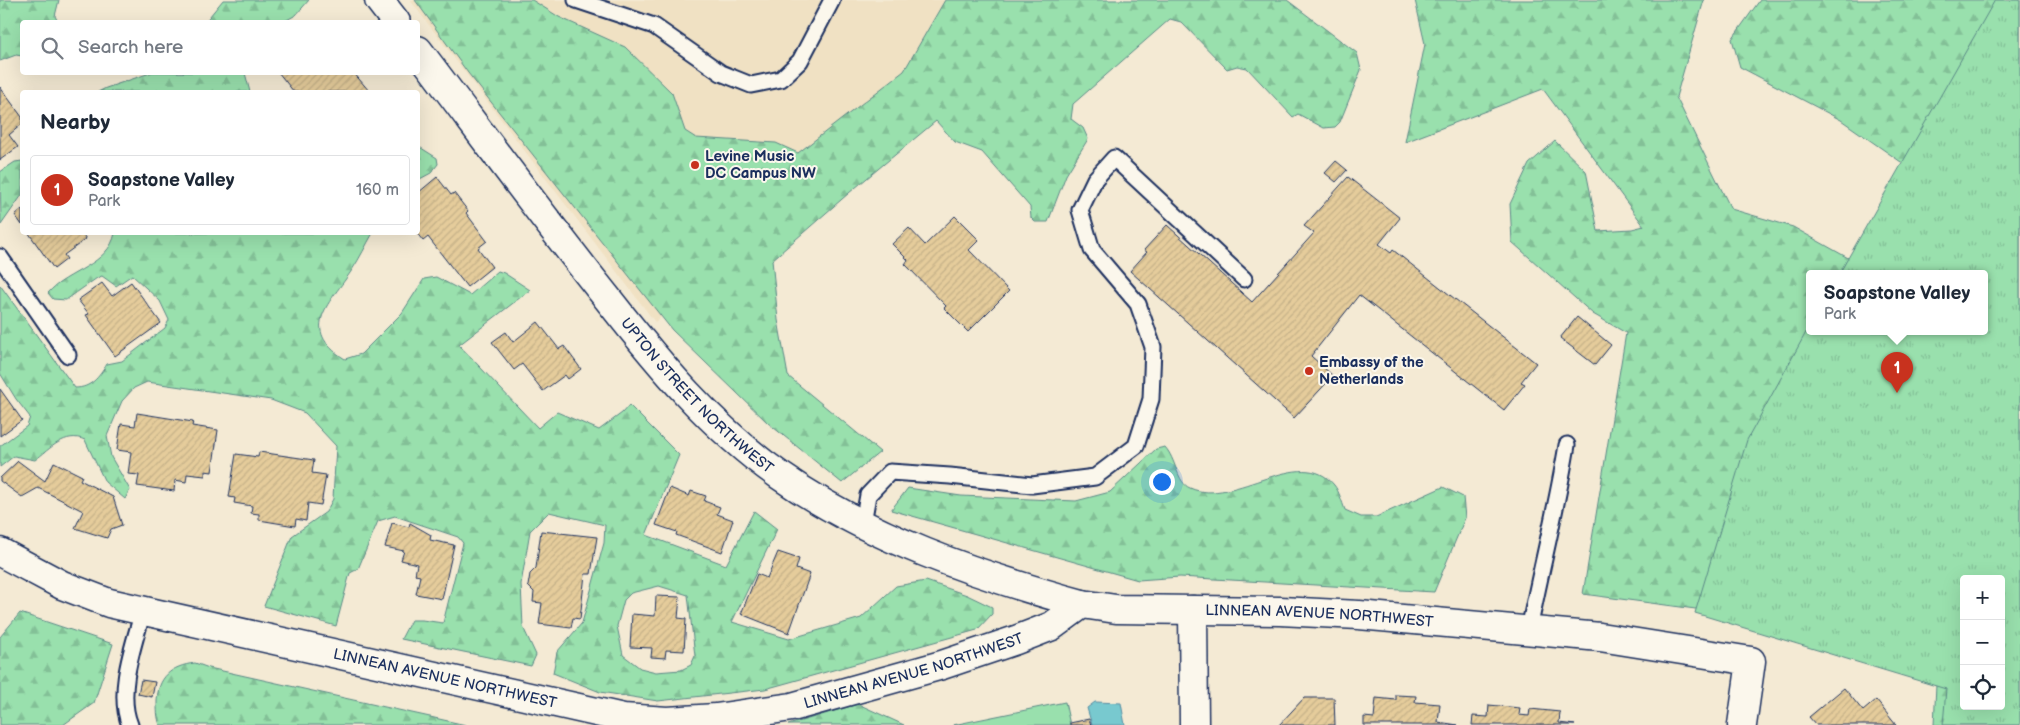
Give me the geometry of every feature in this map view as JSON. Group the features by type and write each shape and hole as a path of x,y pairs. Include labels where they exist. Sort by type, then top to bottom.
{"street":[{"path":"379,0 394,20"},
{"name":"UPTON STREET NORTHWEST","path":"420,53 562,242 692,400 728,435 778,474 830,507 863,523 934,556 1082,604"},
{"name":"LINNEAN AVENUE NORTHWEST","path":"0,552 62,584 109,604 596,719 623,718 667,721 725,718 782,709 942,665 1016,640 1052,626 1082,604 1116,609 1280,611 1359,615 1630,641 1751,661 1742,725"},
{"path":"1193,610 1194,725"}],"lane":[{"path":"576,0 654,26 720,73 751,85 781,79 800,61 832,0"},
{"path":"863,523 868,495 890,472 1032,485 1095,477 1136,446 1151,399 1153,346 1138,304 1092,250 1080,210 1095,179 1114,158 1244,279"},
{"path":"0,257 68,355"},
{"path":"1528,630 1559,493 1567,445"},
{"path":"128,724 124,695 132,650 143,611"}],"shaded area":[{"name":"Levine Music DC Campus NW","path":"410,0 1064,0 655,322"}],"green space":[{"path":"0,0 59,0 55,16 57,20 20,20 20,56 16,55 0,61"},
{"path":"223,0 309,0 296,15 287,20 207,20"},
{"path":"415,0 532,0 559,17 625,47 672,93 685,131 696,138 776,143 798,153 904,71 945,0 1287,0 1357,53 1361,70 1340,122 1335,127 1324,128 1298,114 1293,117 1247,68 1237,66 1227,69 1181,22 1170,19 1073,104 1071,119 1083,128 1088,139 1066,175 1048,222 1035,222 1031,218 1030,207 982,152 955,142 936,121 772,260 778,320 788,376 880,452 842,483 768,423 672,330 468,73"},
{"path":"1415,0 1704,0 1676,97 1731,209 1793,227 1872,270 1806,270 1806,335 1988,335 1988,270 1982,270 1933,177 1901,162 1841,120 1740,67 1732,39 1760,0 2020,0 2020,725 1934,725 1936,685 1718,612 1583,594 1626,333 1593,314 1512,242 1510,204 1529,164 1555,141 1586,171 1598,231 1632,229 1644,226 1543,89 1405,142 1425,44"},
{"path":"1995,0 2020,0 2020,725 1943,725 1946,689 1695,613 1747,440 1806,332 1806,335 1988,335 1988,270 1841,270"},
{"path":"144,75 246,75 249,90 102,90"},
{"path":"420,147 437,158 438,164 431,173 420,179"},
{"path":"20,161 20,198 1,225 0,172 15,162"},
{"path":"114,235 372,235 323,315 321,326 323,337 331,348 345,359 361,354 402,313 424,279 436,277 470,295 498,271 504,273 530,290 459,345 538,428 557,412 599,430 622,413 629,405 679,455 646,535 726,565 754,511 777,529 732,622 789,639 861,618 896,586 926,581 967,595 992,607 992,614 977,630 765,689 658,701 600,692 553,673 557,652 582,623 604,543 605,525 549,512 530,531 521,584 523,627 536,655 531,666 401,639 411,620 443,623 463,543 458,537 395,516 378,521 358,569 350,573 336,626 264,606 292,536 326,512 333,499 336,446 305,413 271,400 147,382 134,388 122,401 107,436 111,457 130,490 125,499 105,482 85,440 78,438 64,439 58,442 35,460 14,456 0,467 0,446 27,426 30,417 0,373 0,285 75,388 81,388 94,381 107,364 122,361 165,328 169,320 160,301 132,275 116,286 102,276 66,300 53,299 48,293 56,285 105,253","holes":["659,586 688,595 695,656 691,665 681,670 656,672 640,668 623,655 617,626 624,600 631,593"]},
{"path":"1165,447 1182,481 1190,488 1207,492 1226,490 1286,473 1304,471 1320,474 1334,485 1345,510 1361,517 1376,517 1443,487 1463,497 1465,518 1434,592 1180,577 1138,580 891,510 908,488 961,496 1076,501 1110,492 1156,449"},
{"path":"20,613 113,644 94,703 63,725 0,725 0,637"},
{"path":"195,663 209,668 466,725 160,725 157,701 163,679 167,674 179,667"},
{"path":"1065,702 1070,725 953,725"},
{"path":"858,704 904,725 788,725"}],"water":[{"path":"1095,702 1121,703 1125,725 1092,725 1087,708"}],"building":[{"path":"280,75 356,75 368,90 292,90"},
{"path":"0,87 20,114 20,126 9,135 18,147 0,160"},
{"path":"1336,161 1347,170 1336,182 1325,173"},
{"path":"437,177 451,195 454,193 487,241 478,248 492,267 467,287 428,237 423,241 418,235 420,235 420,191"},
{"path":"1348,177 1400,218 1379,244 1391,253 1393,250 1536,363 1521,382 1525,384 1504,410 1359,295 1311,356 1333,376 1294,418 1130,271 1147,252 1144,250 1167,225 1252,302 1314,233 1304,226"},
{"path":"20,211 20,222 15,215"},
{"path":"955,216 979,240 969,250 1009,291 968,332 944,308 946,306 905,264 908,260 892,244 909,228 925,245"},
{"path":"30,235 83,235 86,239 64,255 67,259 54,269"},
{"path":"131,282 161,323 115,356 86,315 89,314 78,300 102,283 112,296"},
{"path":"1577,317 1611,345 1595,365 1560,338"},
{"path":"538,322 559,349 564,346 581,369 568,379 565,375 543,391 522,364 514,370 492,342 506,332 513,342"},
{"path":"0,389 22,420 0,436"},
{"path":"137,413 193,422 192,426 218,430 212,472 205,471 205,476 187,474 186,482 175,480 174,491 137,486 139,475 128,474 131,452 117,450 121,424 135,426"},
{"path":"259,452 314,460 312,473 326,475 321,505 308,503 306,521 296,519 295,526 259,520 259,514 251,513 252,506 234,503 235,498 229,497 236,454 258,457"},
{"path":"18,461 45,481 54,462 82,476 80,480 113,497 122,525 111,529 107,538 75,528 83,511 38,488 22,497 0,481 0,478"},
{"path":"670,488 689,496 691,491 706,496 704,501 720,507 717,514 733,520 722,552 676,535 677,532 656,525"},
{"path":"392,523 409,527 410,523 431,535 430,540 454,545 442,599 416,594 420,576 415,575 417,564 401,560 404,551 385,547"},
{"path":"541,531 597,537 591,574 585,574 580,619 573,618 571,628 539,624 542,603 533,602 534,592 528,586 530,574 536,568"},
{"path":"778,552 799,559 796,569 810,574 789,633 741,614 757,574 767,578"},
{"path":"656,596 680,597 678,618 686,619 684,651 666,650 665,658 651,657 652,648 630,647 632,614 655,616"},
{"path":"141,680 155,682 152,697 138,694"},
{"path":"1844,688 1863,711 1876,700 1896,725 1816,725 1809,717"},
{"path":"1396,695 1416,696 1415,702 1440,704 1438,722 1458,725 1364,725 1364,717 1374,718 1376,698 1396,700"},
{"path":"1304,698 1334,698 1335,725 1279,725"},
{"path":"1489,705 1520,708 1519,715 1529,716 1530,709 1560,712 1559,723 1575,725 1472,725 1473,716 1488,717"},
{"path":"1089,719 1091,725 1070,725 1070,723"}],"place":[{"name":"Levine Music DC Campus NW","path":"695,165"},
{"name":"Embassy of the Netherlands","path":"1309,371"},
{"name":"Soapstone Valley","path":"1897,393"}]}
